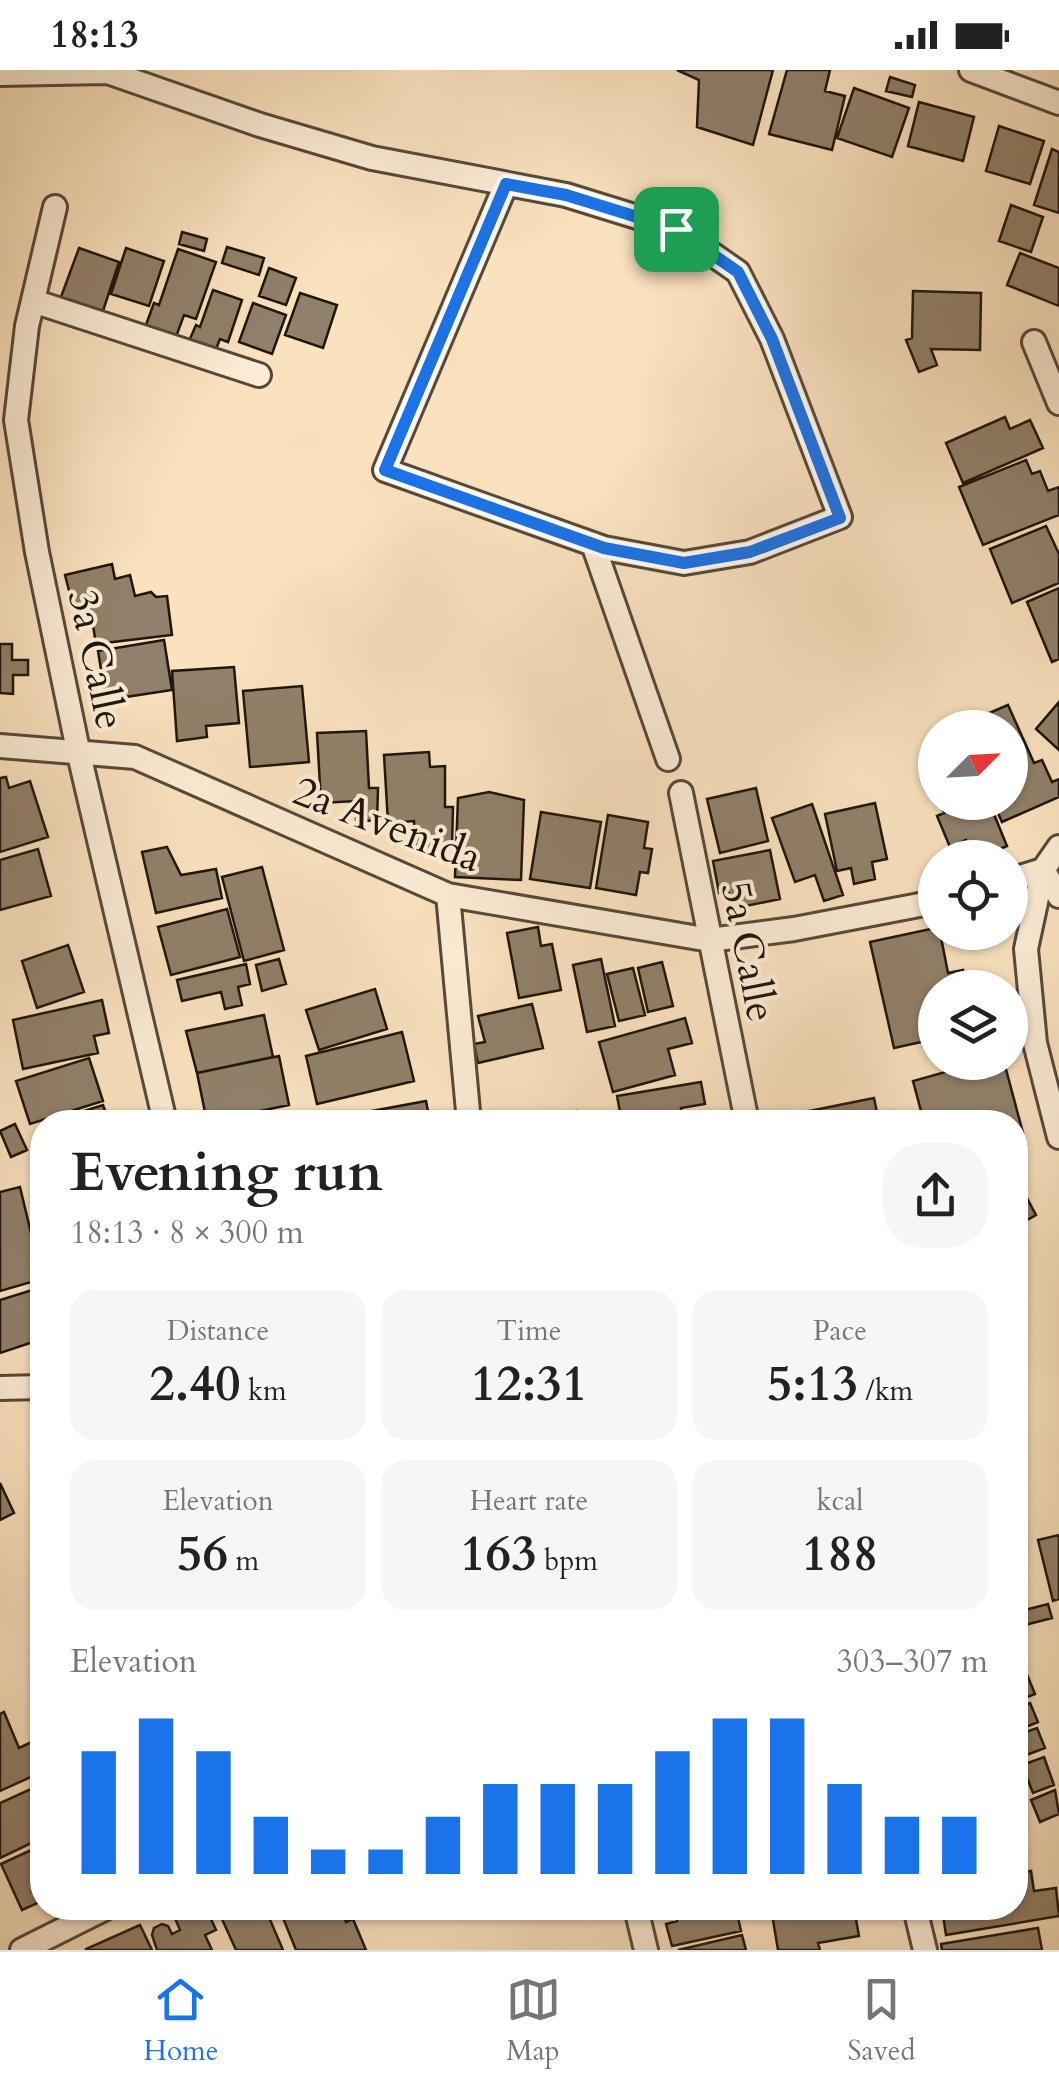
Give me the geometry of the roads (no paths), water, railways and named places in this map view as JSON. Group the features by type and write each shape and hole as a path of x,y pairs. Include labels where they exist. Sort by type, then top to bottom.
{"street":[{"path":"970,70 1059,102"},
{"path":"0,74 108,72 260,125 372,158 566,195 676,229 738,272 772,339 840,518 750,552 684,563 593,544 385,470 506,184"},
{"name":"3a Calle","path":"55,207 27,326 16,420 37,552 78,750 162,1110"},
{"path":"33,301 258,376"},
{"path":"1034,342 1059,403"},
{"path":"593,544 668,759"},
{"name":"2a Avenida","path":"0,746 135,757 448,895 710,940 814,926 918,905"},
{"name":"5a Calle","path":"682,793 745,1110"},
{"path":"1059,848 1043,870 1026,949 1035,1042 1059,1137"},
{"path":"1028,875 1043,870"},
{"path":"1043,870 1059,896"},
{"path":"448,895 467,1110"},
{"path":"0,1388 30,1387"},
{"path":"22,1950 82,1920"},
{"path":"639,1920 646,1950"},
{"path":"918,1920 925,1950"}]}
